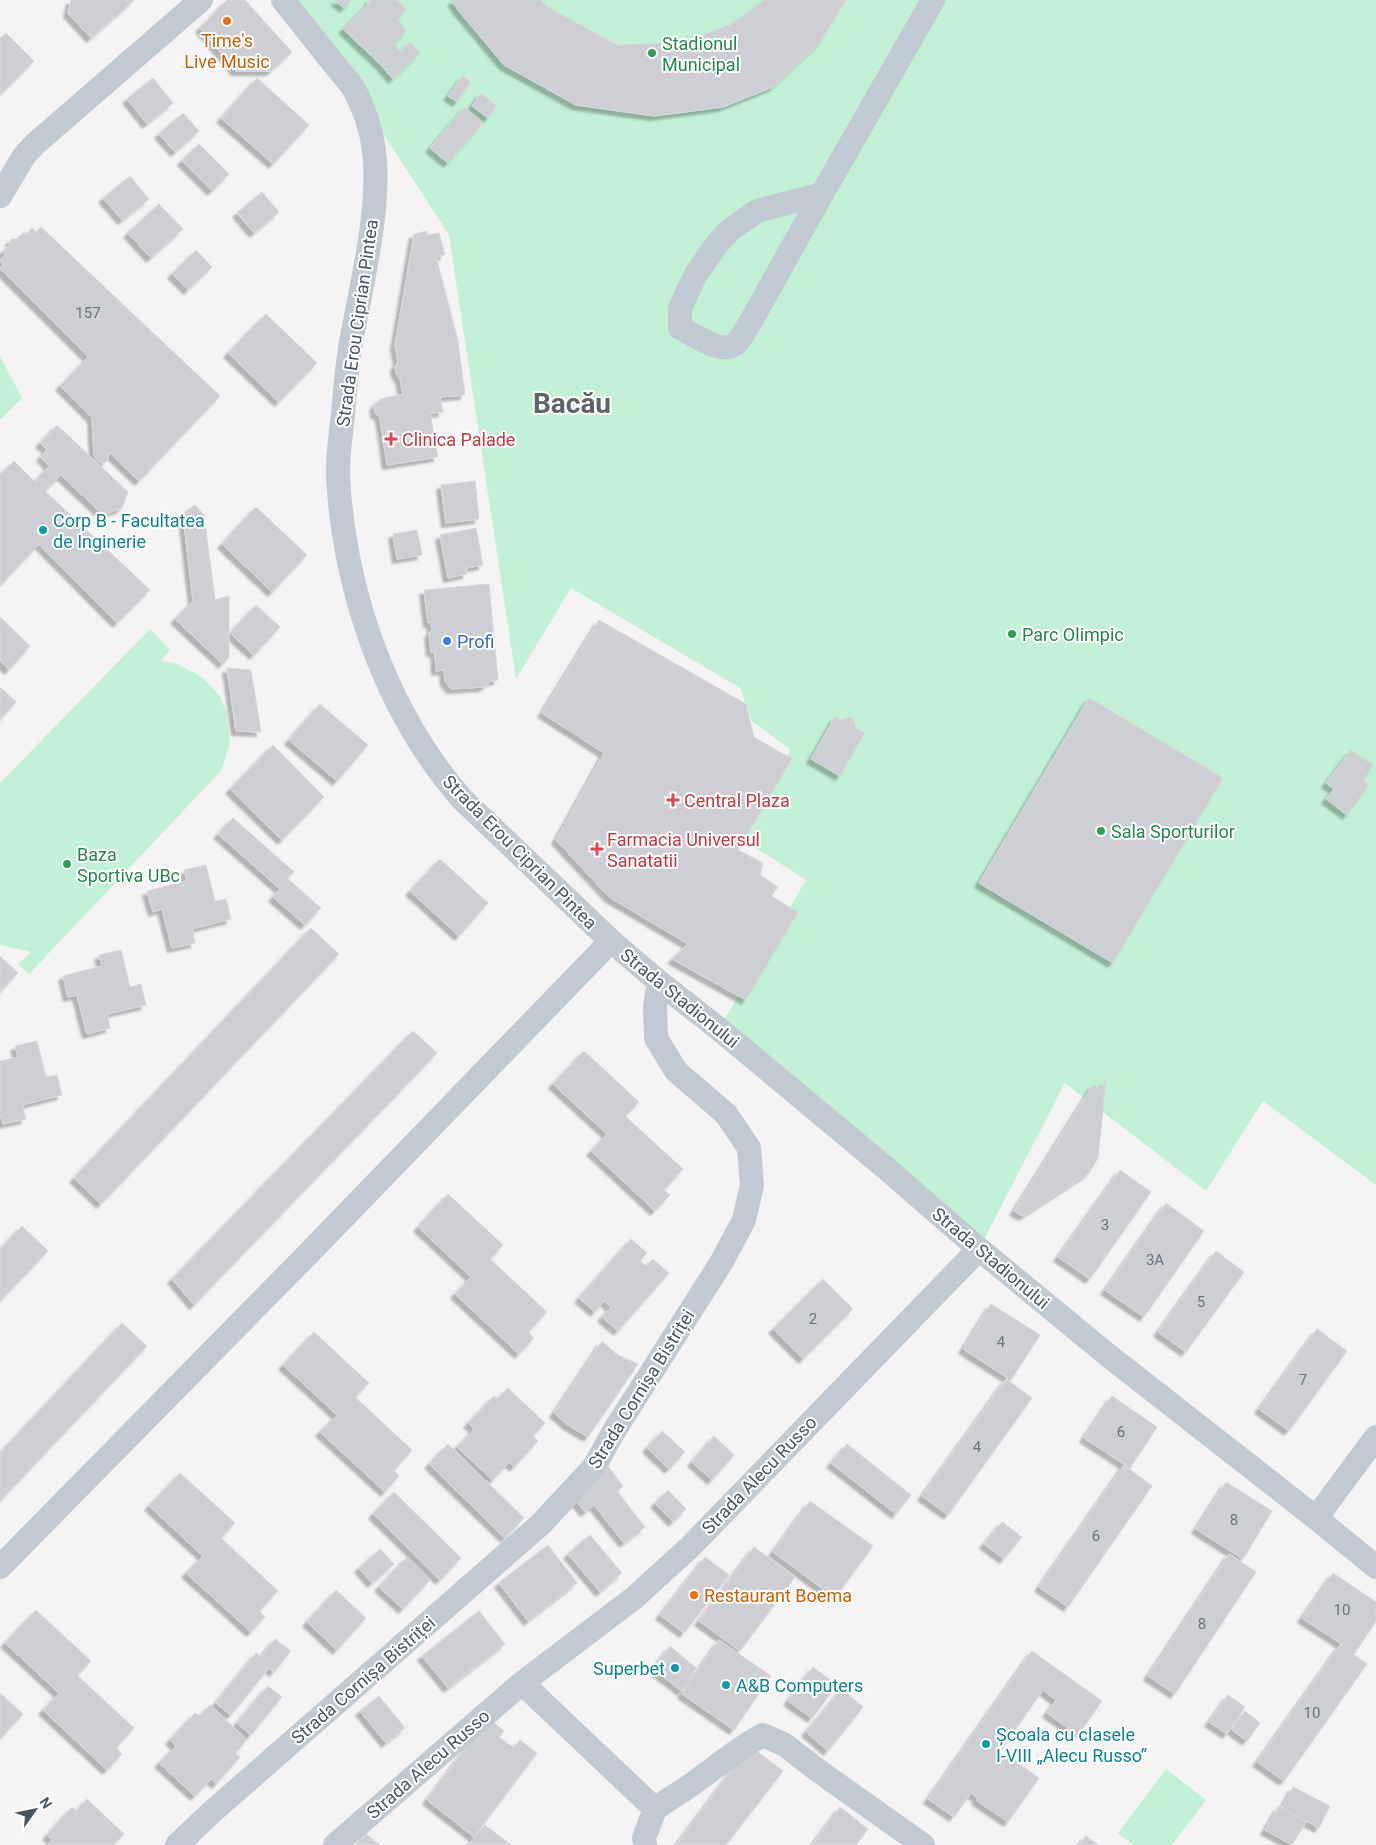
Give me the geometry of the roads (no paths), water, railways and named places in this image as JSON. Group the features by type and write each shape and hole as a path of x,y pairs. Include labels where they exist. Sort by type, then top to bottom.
{"street":[{"path":"0,196 24,156 35,144 201,0"},
{"name":"Strada Erou Ciprian Pintea","path":"282,0 355,90 369,125 375,156 376,188 369,246 349,352 338,476 344,534 354,581 376,655 406,718 444,778 462,799 611,941"},
{"path":"822,194 758,211 730,230 718,243 696,274 680,308 680,328 720,348 733,346 737,342 750,323 933,0"},
{"path":"0,1567 309,1253 611,941"},
{"name":"Strada Stadionului","path":"611,941 1109,1356 1376,1567"},
{"name":"Strada Cornișa Bistriței","path":"177,1845 213,1811 541,1524 564,1501 594,1466 614,1430 721,1263 744,1220 752,1185 750,1148 726,1114 676,1071 656,1038 655,1006 659,982"},
{"name":"Strada Alecu Russo","path":"335,1845 522,1683 634,1598 690,1547 979,1249"},
{"path":"1316,1518 1376,1437"},
{"path":"522,1683 655,1809"},
{"path":"645,1845 644,1838 655,1809 693,1784 744,1744 763,1734 785,1745 923,1845"}],"place":[{"name":"Time's Live Music","path":"227,21"},
{"name":"Stadionul Municipal","path":"652,53"},
{"name":"Clinica Palade","path":"391,439"},
{"name":"Corp B - Facultatea de Inginerie","path":"43,530"},
{"name":"Parc Olimpic","path":"1012,634"},
{"name":"Profi","path":"447,641"},
{"name":"Central Plaza","path":"673,800"},
{"name":"Sala Sporturilor","path":"1101,831"},
{"name":"Farmacia Universul Sanatatii","path":"597,849"},
{"name":"Baza Sportiva UBc","path":"67,864"},
{"name":"Restaurant Boema","path":"694,1595"},
{"name":"Superbet","path":"675,1668"},
{"name":"A&B Computers","path":"726,1685"},
{"name":"Școala cu clasele I-VIII „Alecu Russo”","path":"986,1744"}],"district":[{"name":"Bacău","path":"572,403"}]}
